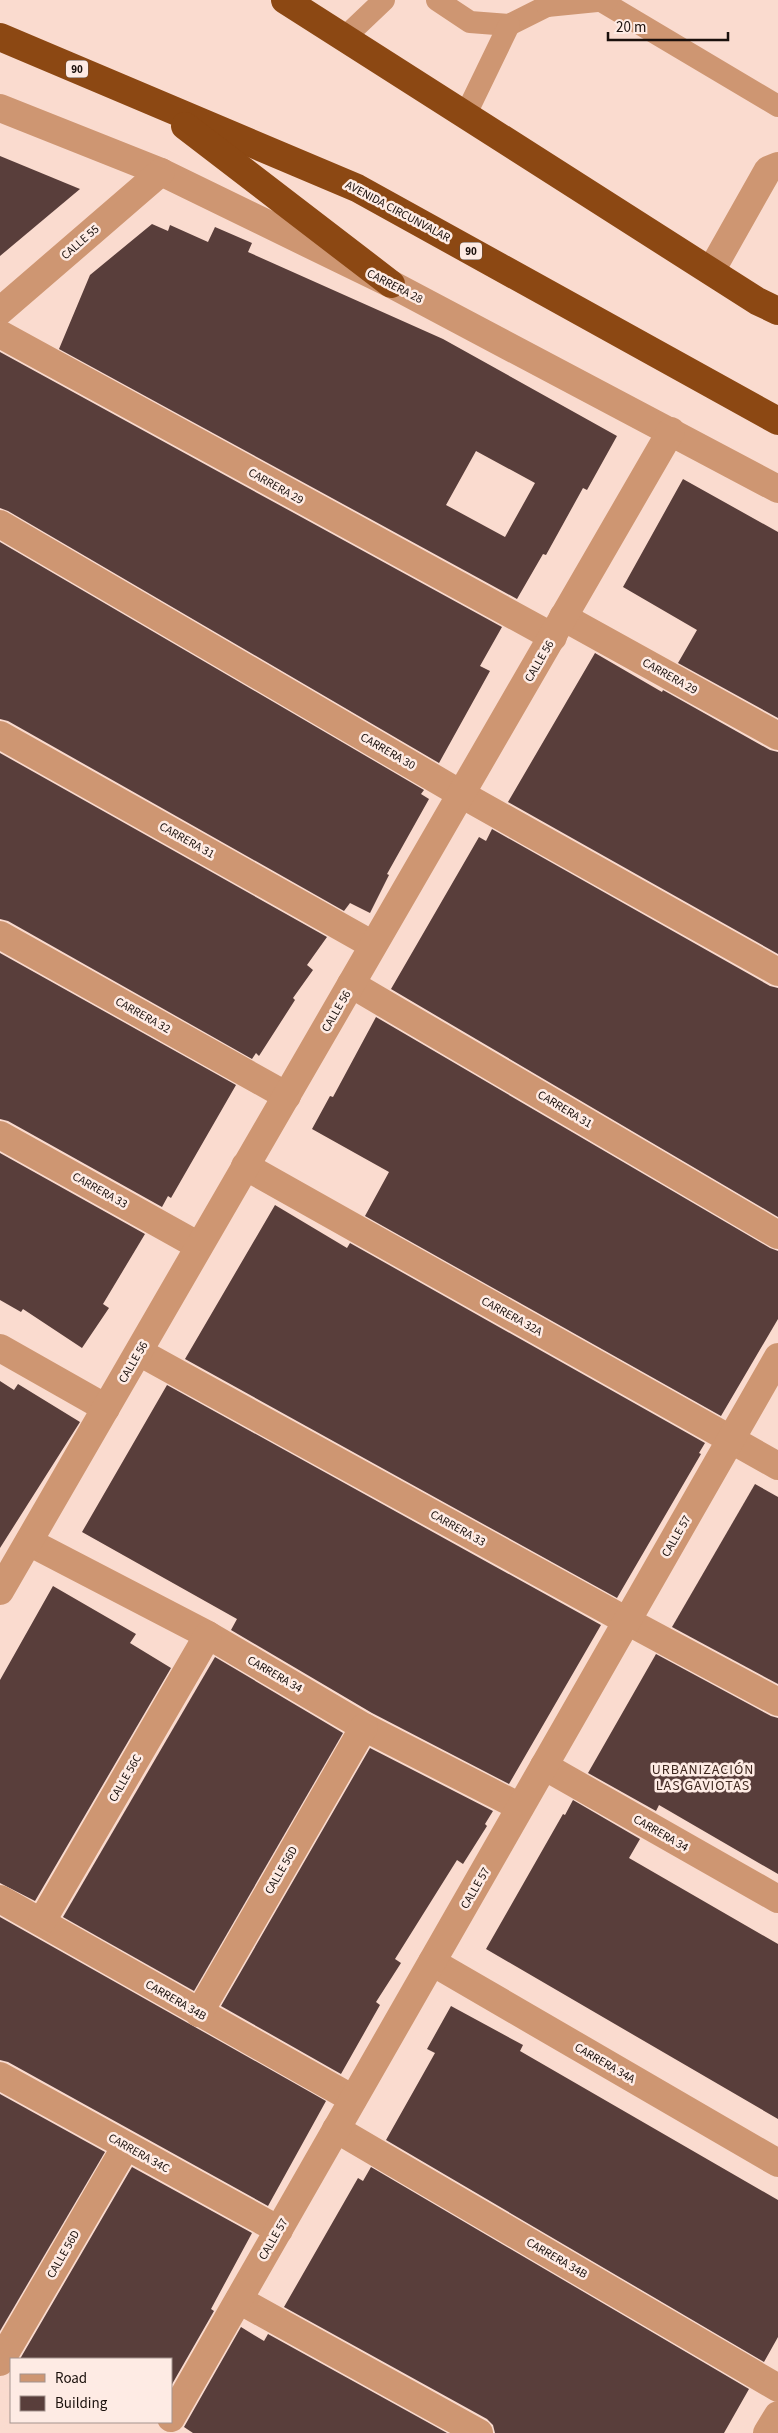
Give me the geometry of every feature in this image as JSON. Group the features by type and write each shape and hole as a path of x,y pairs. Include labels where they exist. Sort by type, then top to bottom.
{"highway":[{"path":"285,0 465,116 778,311"},
{"name":"AVENIDA CIRCUNVALAR","path":"0,37 357,188 778,421"},
{"path":"154,102 391,284"}],"street":[{"name":"CARRERA 28","path":"0,108 161,172 391,284 778,489"},
{"path":"712,271 768,170 778,166"},
{"name":"CALLE 55","path":"0,311 161,172"},
{"name":"CARRERA 29","path":"0,334 558,627 778,736"},
{"name":"CALLE 56","path":"0,1591 671,431"},
{"name":"CARRERA 30","path":"0,524 461,794 778,972"},
{"name":"CARRERA 31","path":"0,735 373,945"},
{"name":"CARRERA 32","path":"0,935 287,1096"},
{"name":"CARRERA 31","path":"351,984 778,1235"},
{"name":"CARRERA 33","path":"0,1135 199,1246"},
{"name":"CARRERA 32A","path":"246,1166 778,1466"},
{"path":"0,1348 106,1408"},
{"name":"CARRERA 33","path":"138,1352 778,1702"},
{"name":"CALLE 57","path":"172,2416 778,1357"},
{"name":"CARRERA 34","path":"29,1542 208,1635 364,1726 520,1808"},
{"name":"CALLE 56C","path":"42,1921 208,1635"},
{"name":"CALLE 56D","path":"198,2013 364,1726"},
{"name":"CARRERA 34","path":"544,1766 778,1900"},
{"name":"CARRERA 34B","path":"0,1899 42,1921 198,2013 353,2100"},
{"name":"CARRERA 34A","path":"432,1962 778,2163"},
{"name":"CARRERA 34C","path":"0,2076 279,2230"},
{"name":"CARRERA 34B","path":"336,2129 778,2388"},
{"name":"CALLE 56D","path":"0,2362 126,2146"},
{"path":"239,2300 479,2433"},
{"path":"767,2433 778,2414"}],"lane":[{"path":"343,39 384,0"},
{"path":"437,0 470,22 509,25 549,3 605,1 778,106"},
{"path":"465,116 509,25"}],"building":[{"path":"0,156 80,189 0,256"},
{"path":"152,224 168,231 170,225 208,242 215,227 252,243 248,252 443,339 617,436 587,490 583,488 546,555 543,554 517,599 59,349 90,275","holes":["476,451 535,483 505,537 446,505"]},
{"path":"0,352 502,627 480,666 490,671 439,763 0,508"},
{"path":"683,479 778,532 778,718 678,663 697,630 623,587"},
{"path":"0,542 424,790 421,794 429,799 387,874 389,875 370,913 350,903 344,911 8,721 0,719"},
{"path":"595,653 662,692 663,690 770,750 778,752 778,954 508,802"},
{"path":"0,753 327,937 307,965 313,970 293,998 295,1000 259,1056 256,1053 252,1059 8,921 0,919"},
{"path":"492,829 770,986 778,988 778,1217 391,989 479,837 486,841"},
{"path":"0,953 236,1085 171,1198 168,1196 162,1207 8,1121 0,1119"},
{"path":"376,1017 778,1251 778,1319 721,1416 365,1216 389,1172 312,1129 330,1096 333,1097"},
{"path":"0,1153 145,1234 103,1304 109,1308 82,1348 23,1309 21,1312 0,1300"},
{"path":"275,1205 347,1248 350,1243 705,1443 699,1453 701,1454 617,1598 185,1359"},
{"path":"0,1381 14,1390 18,1384 80,1422 0,1548"},
{"path":"167,1385 601,1625 509,1784 372,1713 231,1630 237,1619 82,1532"},
{"path":"755,1484 778,1497 778,1684 672,1627"},
{"path":"53,1586 136,1634 130,1643 171,1668 35,1901 0,1883 0,1680"},
{"path":"656,1654 778,1718 778,1874 659,1805 656,1811 588,1773"},
{"path":"215,1657 343,1733 194,1991 63,1917"},
{"path":"370,1748 493,1811 485,1824 487,1826 463,1864 457,1860 395,1959 401,1963 376,2002 380,2005 341,2074 221,2006"},
{"path":"573,1800 640,1839 629,1858 778,1944 778,2119 486,1949 563,1814 565,1815"},
{"path":"0,1917 326,2101 268,2206 8,2062 0,2060"},
{"path":"451,2006 523,2045 520,2051 778,2200 778,2337 764,2362 386,2140 435,2053 427,2049"},
{"path":"0,2094 105,2152 0,2331"},
{"path":"132,2167 252,2233 211,2309 214,2311 172,2384 172,2358 21,2358"},
{"path":"371,2167 749,2389 724,2433 495,2433 493,2425 487,2419 284,2307 358,2178 363,2181"},
{"path":"241,2327 264,2341 268,2334 447,2433 193,2433 184,2427"}],"district":[{"name":"URBANIZACIÓN LAS GAVIOTAS","path":"703,1778"}]}
